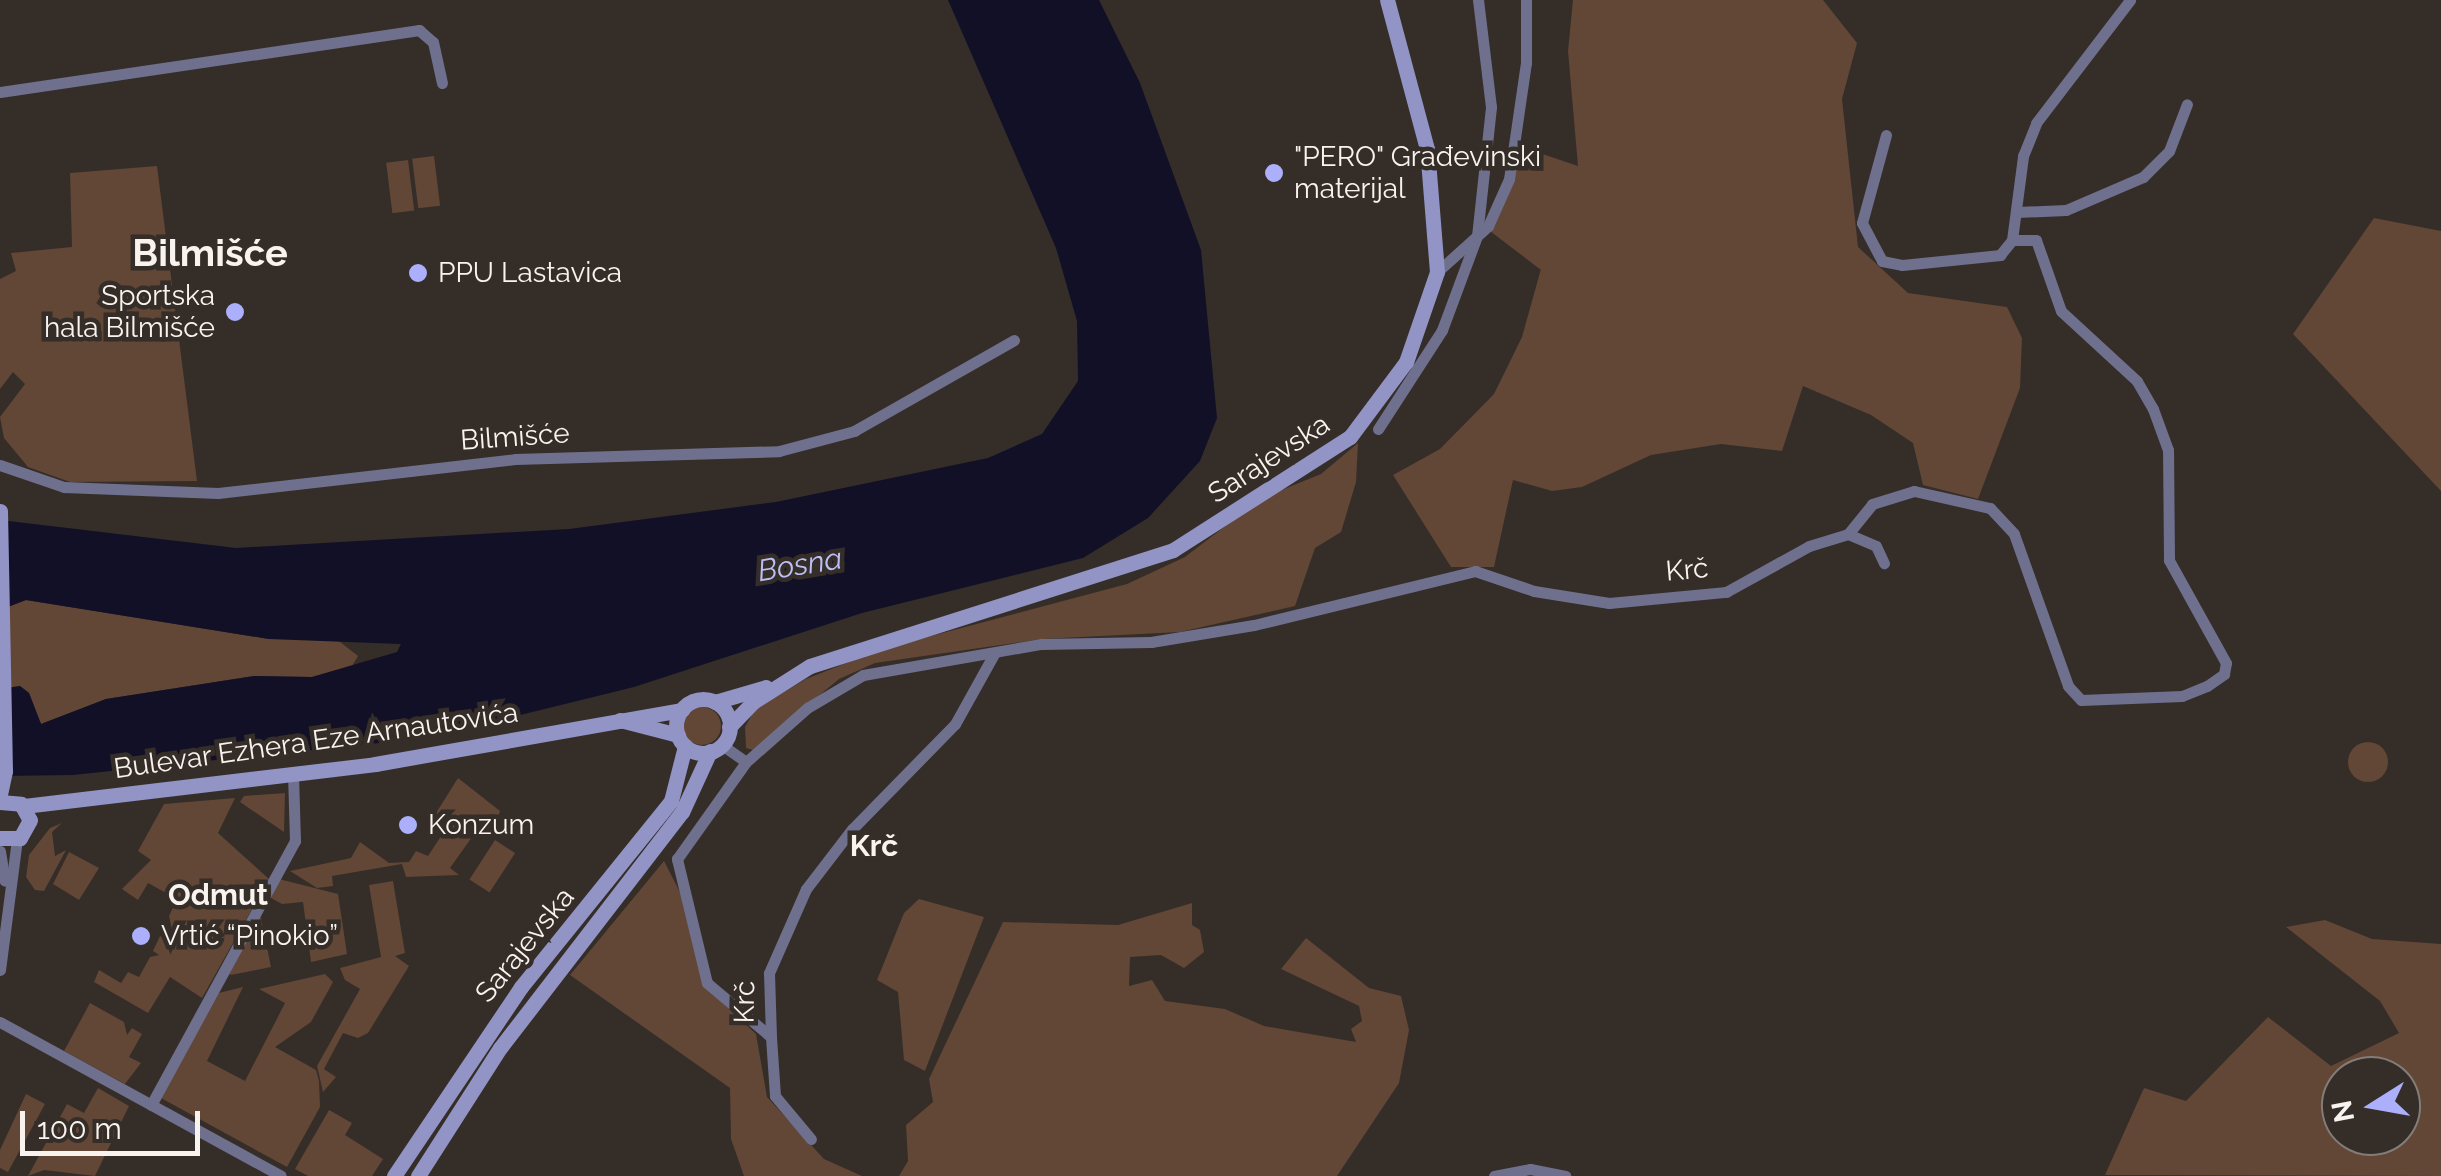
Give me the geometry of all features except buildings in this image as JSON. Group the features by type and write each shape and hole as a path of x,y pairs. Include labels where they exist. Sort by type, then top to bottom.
{"main road":[{"name":"Sarajevska","path":"715,702 779,682 856,648 1114,572 1209,529 1350,438 1406,362 1437,272 1426,149 1387,0"},
{"path":"0,511 5,774 0,799"},
{"name":"Sarajevska","path":"729,728 779,682"},
{"path":"697,700 715,702 729,728 716,748 681,741 682,710 697,700"},
{"name":"Bulevar Ezhera Eze Arnautovića","path":"0,799 21,804 91,799 293,774 606,719 682,710"},
{"name":"Bulevar Ezhera Eze Arnautovića","path":"606,719 681,741"},
{"name":"Sarajevska","path":"394,1176 492,1024 671,802 681,741"},
{"name":"Sarajevska","path":"418,1176 500,1048 682,812 716,748"},
{"path":"5,774 29,824 8,839"},
{"name":"Bulevar Ezhera Eze Arnautovića","path":"29,824 91,799"}],"street":[{"path":"1378,429 1442,330 1477,236 1490,106 1478,0"},
{"path":"1437,272 1496,213 1518,148 1526,0"},
{"path":"1886,135 1862,223 1882,261 1918,264 2000,255 2012,240 2023,156 2036,122 2130,0"},
{"path":"0,92 419,30 433,42 442,83"},
{"path":"2017,212 2066,210 2143,177 2170,152 2188,104"},
{"name":"Krč","path":"770,1037 706,982 676,869 746,762 806,708 863,675 1041,644 1150,642 1254,625 1474,572 1534,591 1609,602 1726,592 1809,546 1848,534 1872,504 1914,491 1990,508 2014,534 2068,686 2080,700 2182,696 2224,674 2226,662 2169,560 2168,450 2153,410 2136,380 2061,311 2036,240 2012,240"},
{"name":"Bilmišće","path":"0,465 64,487 218,493 515,460 779,451 854,431 1014,340"},
{"path":"1848,534 1876,546 1884,563"},
{"name":"Krč","path":"770,1037 769,973 806,888 852,830 955,724 994,654"},
{"path":"716,748 746,762"},
{"path":"151,1105 295,841 293,774"},
{"path":"0,970 8,839"},
{"path":"0,851 6,915"},
{"path":"0,1022 280,1176"},
{"path":"770,1037 775,1096 811,1139"},
{"path":"1494,1176 1530,1169 1565,1176"}],"shaded area":[{"path":"1573,0 1823,0 1857,43 1842,99 1858,247 1908,293 2007,307 2022,338 2020,388 1978,499 1923,485 1913,443 1871,415 1803,386 1782,451 1721,444 1651,455 1582,487 1552,491 1513,480 1494,567 1451,567 1393,475 1440,449 1494,394 1522,337 1541,270 1490,231 1522,147 1578,166 1568,51"},
{"path":"434,156 440,206 418,208 412,159"},
{"path":"408,160 414,211 392,213 386,163"},
{"path":"157,166 197,481 70,482 28,467 4,438 0,417 25,384 13,372 0,389 0,279 16,271 11,253 72,247 70,173"},
{"path":"2374,218 2441,231 2441,491 2293,334"},
{"path":"1358,443 1356,482 1341,532 1315,548 1295,606 1180,632 1042,639 875,663 839,679 753,750 746,748 745,727 755,709 806,679 882,649 1127,584 1185,557 1262,498 1321,474"},
{"path":"26,600 269,639 335,638 358,656 352,666 312,677 254,676 106,699 41,724 29,693 20,686 0,689 0,610"},
{"path":"702,707 715,713 721,726 715,739 702,745 689,739 683,726 689,713"},
{"path":"2368,742 2382,748 2388,762 2382,776 2368,782 2354,776 2348,762 2354,748"},
{"path":"458,778 500,811 497,822 487,816 450,868 459,875 406,877 402,864 332,876 333,886 317,888 290,871 351,858 360,842 389,863 409,862 416,851 428,856 445,830 431,821"},
{"path":"285,793 284,832 240,802 244,796"},
{"path":"235,798 218,833 269,879 202,998 170,977 148,1013 94,982 99,970 121,983 128,972 139,977 150,957 159,955 153,951 160,936 169,941 173,934 169,916 177,899 148,883 138,900 122,889 151,860 138,851 164,804"},
{"path":"62,823 52,832 55,856 66,850 44,891 35,890 26,877 29,855 50,828"},
{"path":"495,840 515,853 490,892 469,879"},
{"path":"69,852 99,868 79,900 53,884"},
{"path":"664,861 682,896 704,985 756,1034 767,1097 824,1159 862,1176 744,1176 731,1139 730,1088 570,975"},
{"path":"279,879 338,894 347,954 311,962 303,902 282,904 271,898"},
{"path":"393,881 405,953 395,956 409,966 368,1033 358,1038 343,1033 324,1069 336,1077 323,1092 317,1066 360,989 345,980 340,968 381,957 369,885"},
{"path":"919,899 984,917 925,1071 904,1060 898,992 877,980 904,913"},
{"path":"1192,903 1192,925 1200,930 1204,952 1184,968 1161,955 1130,957 1129,986 1152,980 1165,1001 1225,1009 1264,1026 1356,1042 1351,1029 1362,1021 1359,1006 1281,969 1306,938 1369,988 1401,996 1409,1030 1399,1083 1337,1176 899,1176 908,1161 906,1125 933,1102 929,1079 1003,922 1118,925"},
{"path":"260,913 271,967 231,975 227,972"},
{"path":"2325,920 2372,939 2441,944 2441,1176 2105,1175 2144,1088 2186,1101 2268,1017 2321,1058 2321,1156 2421,1156 2421,1056 2352,1056 2399,1033 2380,1001 2286,927"},
{"path":"325,974 333,982 311,1022 275,1047 316,1070 319,1081 320,1107 287,1167 161,1098 219,993 243,987 207,1061 245,1081 285,1003 259,989"},
{"path":"90,1003 124,1022 127,1035 132,1028 142,1034 129,1057 141,1063 125,1084 64,1051"},
{"path":"98,1088 129,1106 95,1176 44,1170 28,1176 67,1104 84,1113"},
{"path":"26,1094 45,1104 8,1172 0,1168 0,1150"},
{"path":"329,1110 352,1123 345,1135 383,1159 372,1176 308,1176 295,1169"}],"water":[{"name":"Bosna","path":"948,0 1099,0 1140,83 1201,250 1217,418 1200,461 1148,518 1083,558 862,613 634,687 427,738 73,775 0,776 0,689 20,686 29,693 41,724 106,699 254,676 312,677 397,652 401,644 269,639 26,600 0,610 0,520 236,548 569,529 776,502 988,458 1042,434 1078,381 1077,321 1056,248"}],"place":[{"name":"\"PERO\" Građevinski materijal","path":"1274,173"},
{"name":"PPU Lastavica","path":"418,273"},
{"name":"Sportska hala Bilmišće","path":"235,312"},
{"name":"Konzum","path":"408,825"},
{"name":"Vrtić “Pinokio”","path":"141,936"}],"district":[{"name":"Bilmišće","path":"210,253"},
{"name":"Krč","path":"874,846"},
{"name":"Odmut","path":"218,895"}]}
